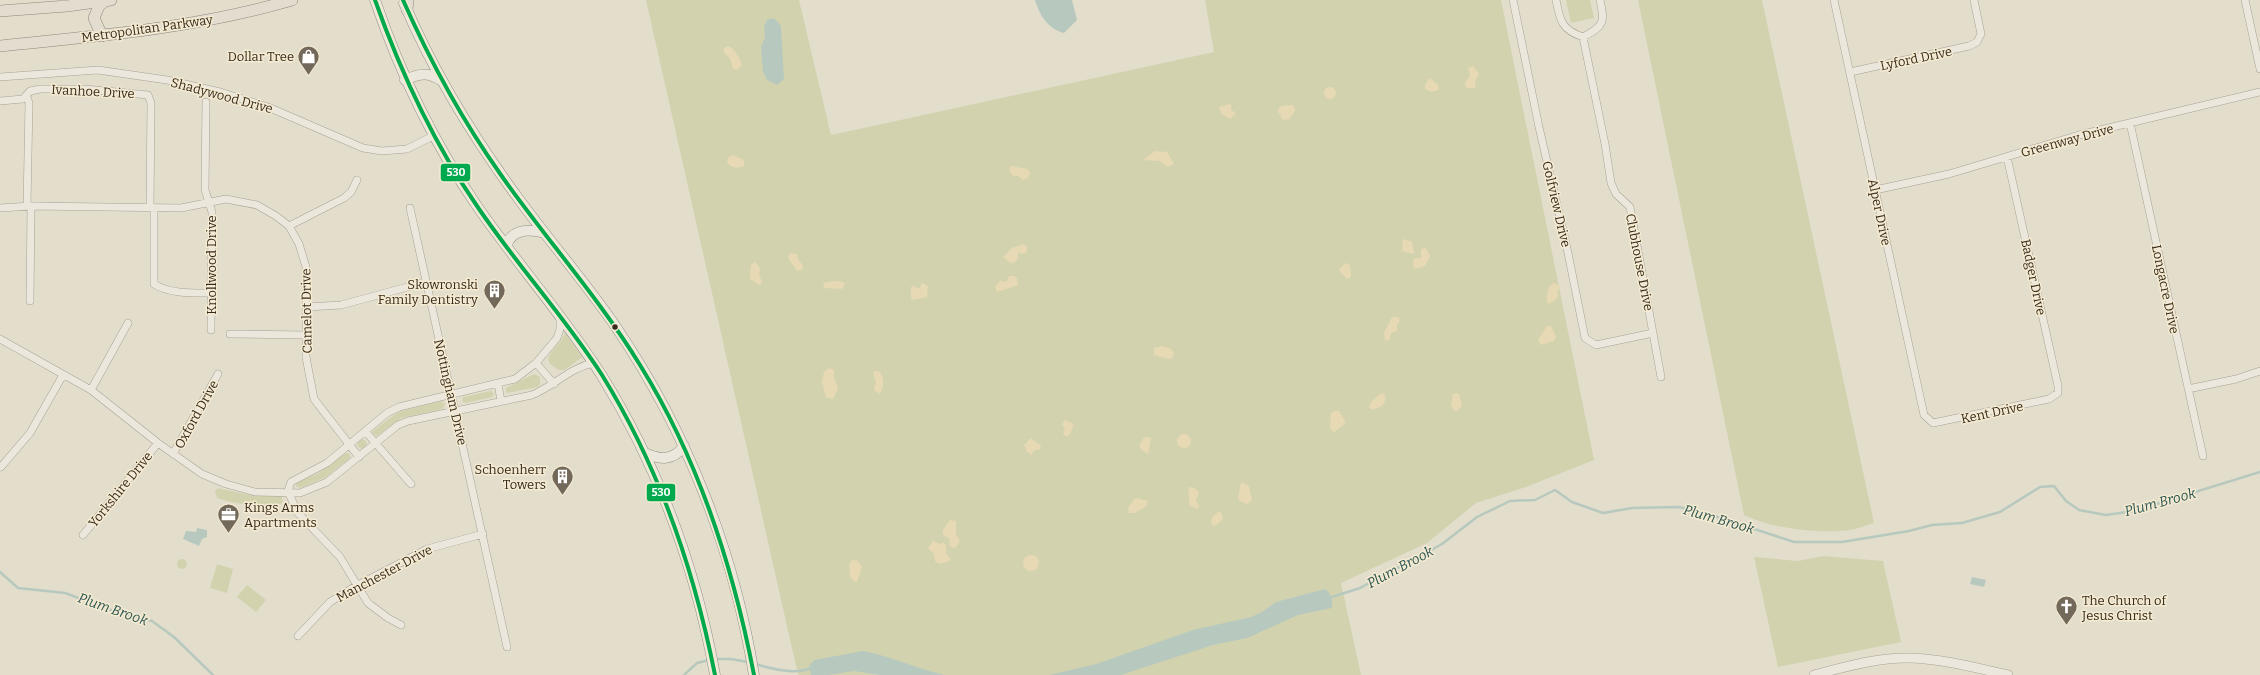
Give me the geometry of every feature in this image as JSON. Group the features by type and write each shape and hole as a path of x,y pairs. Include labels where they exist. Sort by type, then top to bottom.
{"main road":[{"path":"102,36 94,18 99,6 108,0"},
{"path":"0,11 108,0"},
{"name":"Metropolitan Parkway","path":"0,46 102,36 186,24 292,0"},
{"path":"375,0 405,80 433,136 474,201 506,246 560,315 593,363 645,453 667,503 684,549 700,604 715,675"},
{"path":"406,3 442,81 483,149 626,342 658,396 684,446 722,542 750,648 754,675"},
{"path":"405,80 424,74 435,76 442,81"},
{"path":"506,246 511,236 521,231 534,230 545,233"},
{"path":"645,453 666,459 676,455 684,446"}],"street":[{"name":"Golfview Drive","path":"1513,0 1539,127 1568,253 1584,338 1596,346 1653,333"},
{"path":"1556,0 1563,25 1567,30 1583,37 1599,28 1603,21 1600,0"},
{"name":"Alper Drive","path":"1834,0 1924,415 1929,422"},
{"name":"Lyford Drive","path":"1850,72 1969,46 1980,39 1980,29 1974,0"},
{"path":"2245,0 2260,70"},
{"name":"Clubhouse Drive","path":"1583,37 1605,144 1611,183 1616,194 1630,207 1661,376"},
{"name":"Shadywood Drive","path":"0,77 98,70 167,80 220,92 268,107 363,148 382,151 401,150 415,146 433,136"},
{"name":"Ivanhoe Drive","path":"0,101 26,97 30,91 40,89 85,89 148,95 151,103 152,208"},
{"name":"Greenway Drive","path":"1875,190 1943,175 2130,123 2260,92"},
{"path":"26,97 29,103 30,301"},
{"name":"Knollwood Drive","path":"206,102 205,190 212,212 211,330"},
{"name":"Longacre Drive","path":"2130,123 2203,456"},
{"name":"Badger Drive","path":"2007,157 2058,386 2055,396"},
{"path":"289,226 344,198 351,192 357,180"},
{"name":"Camelot Drive","path":"0,208 29,206 181,208 226,199 252,204 266,210 289,226 299,244 306,268 306,357 314,399 358,457"},
{"path":"152,208 154,284 159,288 181,292 212,292"},
{"name":"Nottingham Drive","path":"410,208 456,410 507,646"},
{"path":"307,307 341,305 426,282"},
{"path":"401,625 376,610 362,595 340,557 297,512 288,491 291,482 327,463 365,431 398,407 515,379 536,363 557,338 560,329 560,315"},
{"path":"91,390 128,323"},
{"path":"230,334 305,335"},
{"path":"0,339 91,390 158,443 202,474 226,484 255,492 288,491 300,493 327,482 398,425 456,410 532,395 554,384 579,367 593,363"},
{"path":"536,363 554,384"},
{"path":"2188,389 2236,379 2260,371"},
{"name":"Oxford Drive","path":"173,454 218,374"},
{"path":"0,467 30,433 63,375"},
{"path":"498,384 501,401"},
{"name":"Kent Drive","path":"1929,422 1937,424 2050,399 2055,396"},
{"path":"365,431 411,484"},
{"name":"Yorkshire Drive","path":"83,535 158,443"},
{"name":"Manchester Drive","path":"298,636 330,602 356,586 427,549 483,534"},
{"path":"1814,675 1876,661 1909,658 1953,663 2005,675"}],"green space":[{"path":"646,0 799,0 831,135 1214,52 1205,0 1501,0 1594,460 1526,487 1476,503 1427,543 1341,583 1361,675 798,675"},
{"path":"1566,0 1590,0 1594,18 1571,23"},
{"path":"1638,0 1762,0 1874,523 1850,530 1810,531 1768,524 1744,515"},
{"path":"565,333 582,357 565,370 559,370 550,364 548,359 549,355"},
{"path":"534,374 540,377 540,384 538,387 506,393 506,388"},
{"path":"491,391 494,394 492,397 465,403 462,401 463,397"},
{"path":"441,401 445,404 443,409 401,418 377,436 373,434 373,431 398,412"},
{"path":"360,440 364,440 366,444 364,448 360,448 358,446 358,442"},
{"path":"346,453 350,454 350,458 326,477 300,488 296,486 297,482 317,474"},
{"path":"218,488 249,495 281,495 283,501 281,504 264,505 248,505 233,502 217,498 215,491"},
{"path":"1823,556 1883,561 1901,642 1778,667 1754,557 1798,561"},
{"path":"180,559 184,559 186,560 186,568 180,569 177,566 177,562"},
{"path":"217,564 233,569 227,593 210,588"},
{"path":"247,585 266,600 256,612 237,597"}],"sand":[{"path":"728,46 735,51 741,62 742,65 737,70 733,69 730,58 724,53 724,48"},
{"path":"1473,66 1479,74 1475,81 1476,88 1466,88 1465,83 1470,75 1468,68"},
{"path":"1430,78 1438,85 1439,90 1431,92 1425,89 1425,84"},
{"path":"1328,87 1332,87 1336,93 1332,99 1328,99 1324,95 1324,91"},
{"path":"1231,104 1231,110 1236,113 1230,119 1222,114 1219,107"},
{"path":"1281,106 1294,106 1295,111 1289,119 1283,120 1278,112 1278,109"},
{"path":"1155,151 1167,152 1174,164 1167,167 1160,161 1143,160"},
{"path":"732,155 744,160 744,166 735,168 727,163 728,158"},
{"path":"1011,166 1028,169 1030,173 1028,178 1023,180 1018,176 1013,176 1009,170"},
{"path":"1403,239 1412,242 1414,254 1402,251"},
{"path":"1024,244 1027,247 1027,252 1022,254 1018,252 1018,258 1015,262 1010,263 1003,257 1012,248"},
{"path":"1425,247 1430,256 1425,266 1414,269 1413,261 1415,258 1421,258 1421,250"},
{"path":"790,253 797,254 798,260 803,265 802,270 797,271 788,258"},
{"path":"755,262 760,268 759,274 762,282 760,285 750,279 751,265"},
{"path":"1345,263 1350,265 1351,277 1347,279 1339,270"},
{"path":"1009,276 1014,276 1017,278 1018,285 997,292 995,287 1000,281 1006,282"},
{"path":"839,281 845,283 842,289 824,288 823,284 826,282"},
{"path":"922,283 928,286 927,297 913,300 911,298 911,287 914,286 919,289"},
{"path":"1554,283 1561,287 1557,291 1559,296 1550,304 1547,302 1547,294 1550,286"},
{"path":"1392,317 1398,317 1400,320 1397,325 1397,331 1391,333 1389,341 1385,340 1384,333"},
{"path":"1547,326 1551,326 1556,337 1554,341 1541,345 1538,340"},
{"path":"1162,346 1171,349 1174,353 1172,358 1169,359 1154,355 1154,348"},
{"path":"829,368 834,370 834,377 838,389 833,399 826,397 822,382 824,372"},
{"path":"875,371 879,371 881,373 883,379 880,394 874,390 876,382 873,373"},
{"path":"1381,393 1385,395 1384,403 1380,407 1372,410 1369,407 1371,402"},
{"path":"1453,394 1459,394 1462,405 1458,411 1453,410 1451,405"},
{"path":"1339,411 1346,423 1334,432 1330,428 1331,413"},
{"path":"1065,420 1074,424 1070,434 1066,437 1063,433 1065,429 1062,424"},
{"path":"1184,434 1189,436 1191,441 1189,446 1184,448 1179,446 1177,441 1179,436"},
{"path":"1144,437 1151,438 1148,454 1139,446"},
{"path":"1031,438 1041,446 1040,449 1033,451 1032,455 1027,452 1024,445"},
{"path":"1241,482 1249,486 1252,500 1247,504 1238,500"},
{"path":"1188,487 1194,488 1199,492 1196,500 1199,505 1198,509 1190,506"},
{"path":"1140,498 1141,500 1147,500 1147,506 1135,513 1129,513 1128,508 1134,499"},
{"path":"1218,512 1221,512 1223,519 1217,525 1213,526 1211,523 1212,517"},
{"path":"950,520 956,521 956,534 960,541 955,548 950,546 949,538 943,535 943,530"},
{"path":"933,541 940,544 943,542 946,545 946,554 951,559 940,564 935,561 934,554 928,548"},
{"path":"1031,555 1037,557 1039,563 1037,569 1031,571 1025,569 1023,563 1025,557"},
{"path":"852,560 858,561 862,567 857,582 854,582 850,577 849,564"}],"shaded area":[{"path":"1035,0 1072,0 1077,20 1064,33 1058,31 1045,21"},
{"path":"774,18 781,26 784,79 777,85 767,80 763,72 761,47 765,37 764,26 767,20"},
{"path":"197,528 207,530 207,537 202,539 199,546 183,539 186,531 196,532"},
{"path":"1972,577 1986,580 1984,587 1970,584"},
{"path":"1325,589 1331,597 1332,608 1298,615 1247,638 1213,645 1121,675 1049,675 1096,664 1193,630 1251,617 1262,612 1276,602"},
{"path":"863,651 945,675 880,675 854,671 829,675 811,675 809,666 814,660"}],"waterway":[{"name":"Plum Brook","path":"1329,598 1360,588 1442,544 1477,517 1510,501 1535,500 1555,490 1572,502 1603,513 1632,508 1679,507 1721,518 1794,542 1842,542 1909,531 1932,525 1962,523 2000,512 2040,487 2054,486 2066,501 2079,510 2106,515 2134,511 2260,472"},
{"name":"Plum Brook","path":"0,572 18,588 65,593 119,613 152,621 174,637 213,675"},
{"name":"Plum Brook","path":"714,659 731,659 748,662"},
{"name":"Plum Brook","path":"684,675 697,663 709,660"},
{"name":"Plum Brook","path":"755,664 791,671 812,668"}],"transit line":[{"name":"530","path":"375,0 407,80 446,157 492,227 572,332 602,375 641,446 672,520 685,558 696,596 715,675"},
{"name":"530","path":"403,0 436,68 473,133 518,199 590,292 624,340 661,401 680,438 711,515 736,594 754,675"}],"place":[{"name":"Dollar Tree","path":"309,76"},
{"name":"Skowronski Family Dentistry","path":"494,310"},
{"name":"Schoenherr Towers","path":"562,496"},
{"name":"Kings Arms Apartments","path":"229,534"},
{"name":"The Church of Jesus Christ","path":"2067,626"}]}
